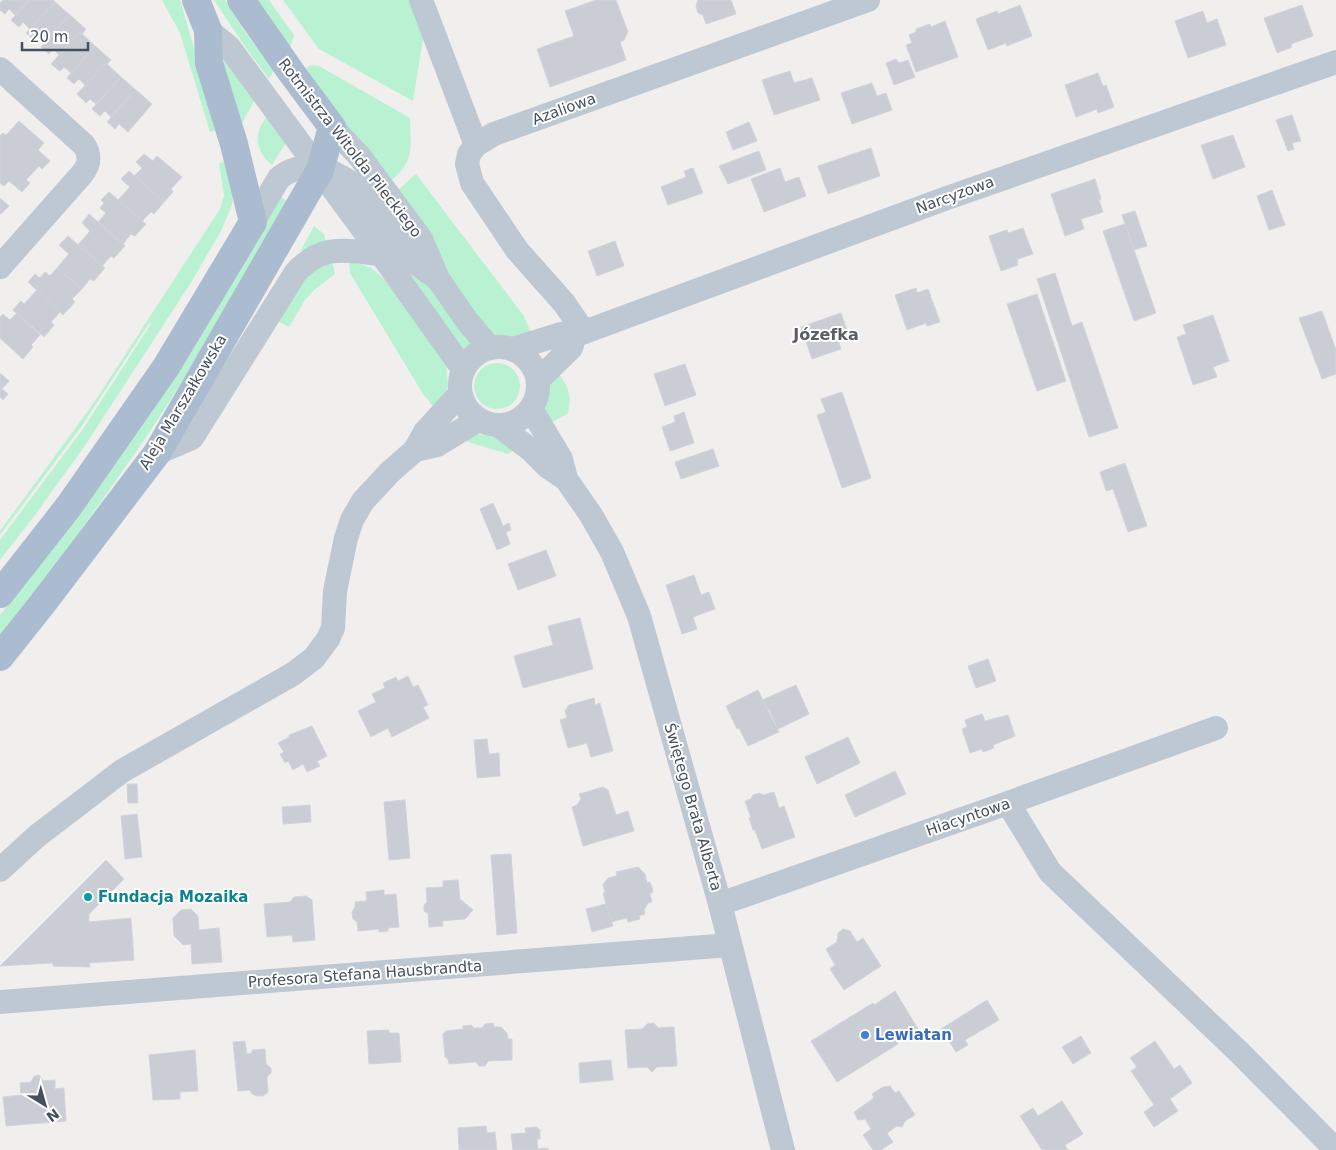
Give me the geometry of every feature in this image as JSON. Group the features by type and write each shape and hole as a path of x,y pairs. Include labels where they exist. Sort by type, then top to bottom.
{"main road":[{"path":"0,594 69,506 166,367 253,222 234,144 208,63 208,30 196,0"},
{"name":"Rotmistrza Witolda Pileckiego","path":"241,0 332,127"},
{"name":"Aleja Marszałkowska","path":"0,657 157,453 320,170 332,127"}],"street":[{"path":"421,0 476,145 467,159 472,182 517,250 564,303 580,333 571,348 538,380"},
{"name":"Azaliowa","path":"476,145 494,134 868,0"},
{"path":"208,30 230,47 463,369"},
{"name":"Narcyzowa","path":"513,349 561,334 580,333 947,198 1336,62"},
{"path":"0,69 84,145 90,157 88,166 82,174 0,267"},
{"name":"Rotmistrza Witolda Pileckiego","path":"332,127 360,157 421,239 438,279 467,321 488,347"},
{"path":"253,222 279,178 284,174 296,169 332,172 352,184 403,254 438,279"},
{"path":"157,453 192,438 296,272 307,261 330,251 381,254"},
{"path":"415,450 437,445 488,423 511,424 531,410 537,395 538,380 534,366 525,356 513,349 488,347 473,355 463,369 459,381 460,394 466,409 488,423"},
{"path":"0,870 36,836 122,771 293,674 314,658 328,639 333,628 336,591 346,538 352,520 364,501 390,472 415,450 425,432 460,394"},
{"name":"Świętego Brata Alberta","path":"531,410 561,459 566,479 591,515 612,552 639,616 720,904 783,1150"},
{"name":"Świętego Brata Alberta","path":"488,423 531,450 548,467 566,479"},
{"name":"Hiacyntowa","path":"720,904 1216,728"},
{"path":"1008,803 1050,872 1240,1053 1336,1150"},
{"name":"Profesora Stefana Hausbrandta","path":"0,1002 730,945"}],"green space":[{"path":"162,0 180,0 218,130 210,132 180,33"},
{"path":"214,0 225,0 246,33 274,70 269,79 246,48"},
{"path":"254,0 269,0 294,35 289,51"},
{"path":"283,0 411,0 424,33 413,101 319,49"},
{"path":"217,50 254,101 240,127"},
{"path":"310,65 319,66 410,118 410,152 405,165 393,179 386,179 305,70"},
{"path":"267,117 285,144 272,165 262,154 258,142 259,129"},
{"path":"229,160 233,193 232,205 221,231 192,281 86,444 0,560 0,540 83,429 151,324 150,322 81,427 0,535 0,531 93,404 220,209 224,196 219,163"},
{"path":"416,174 524,316 534,337 512,338 494,335 473,315 429,238 398,190"},
{"path":"281,197 288,202 213,331 166,407 106,495 0,638 0,615 63,535"},
{"path":"370,216 435,289 473,346 461,352"},
{"path":"314,226 324,234 326,243 305,253 301,250"},
{"path":"349,260 371,268 384,279 446,362 448,386 444,399 437,411 423,394 350,273"},
{"path":"332,261 335,274 314,290 305,300 289,327 274,319 312,268"},
{"path":"502,363 506,364 516,373 519,377 519,395 510,405 502,409 492,409 484,405 475,395 474,381 478,373 488,364"},
{"path":"556,370 564,381 570,400 568,413 548,425 546,397"},
{"path":"477,434 501,438 518,446 508,454 465,441"}],"building":[{"path":"3,0 29,0 15,15 9,9 5,14 0,10 0,3"},
{"path":"29,0 53,0 55,2 30,29 23,22 19,27 11,20"},
{"path":"596,0 616,0 628,32 624,40 620,42 626,60 550,87 537,49 574,36 565,11"},
{"path":"698,0 731,0 736,14 706,24 703,15 698,13 696,6"},
{"path":"55,2 70,15 45,42 38,36 34,40 26,33"},
{"path":"1020,5 1032,36 1007,46 1006,43 988,50 976,19 997,11 998,14"},
{"path":"1302,5 1313,36 1291,44 1292,47 1277,53 1264,18"},
{"path":"1203,11 1207,23 1217,19 1226,45 1188,58 1175,21"},
{"path":"70,15 86,29 82,34 80,32 59,55 53,49 49,54 41,47"},
{"path":"945,21 958,57 916,72 906,45 912,43 909,35 916,32 916,29 930,24 931,27"},
{"path":"80,32 95,46 71,73 64,67 60,71 51,64"},
{"path":"95,46 111,60 106,63 86,86 79,79 74,84 67,78"},
{"path":"896,59 899,63 908,60 915,77 894,85 886,63"},
{"path":"106,63 121,77 96,104 90,99 86,103 77,94"},
{"path":"790,71 794,83 812,78 820,100 774,115 762,80"},
{"path":"1098,73 1103,86 1106,85 1114,107 1098,113 1097,109 1076,117 1065,85"},
{"path":"121,77 136,90 111,117 105,111 100,116 92,109"},
{"path":"872,83 877,96 886,93 892,110 852,124 841,93"},
{"path":"136,90 152,104 128,132 119,124 115,129 107,122"},
{"path":"1292,115 1301,141 1292,143 1294,149 1288,151 1276,120"},
{"path":"19,121 44,143 38,150 50,161 42,169 39,166 26,180 30,183 22,192 9,181 4,186 0,183 0,136 3,133 6,135"},
{"path":"749,122 757,141 733,150 726,132"},
{"path":"1233,135 1245,167 1213,179 1201,145"},
{"path":"871,148 880,176 828,194 818,166"},
{"path":"759,151 766,170 728,184 719,166"},
{"path":"144,154 153,161 157,156 182,177 171,189 173,192 164,202 134,176 142,168 136,162"},
{"path":"693,168 703,193 668,205 661,187 686,177 684,171"},
{"path":"780,168 785,182 799,177 806,196 764,212 751,179"},
{"path":"129,171 164,202 154,214 151,212 142,221 118,200 130,187 121,179"},
{"path":"1095,179 1103,212 1081,219 1084,229 1065,236 1051,194"},
{"path":"1272,190 1285,225 1269,230 1257,196"},
{"path":"109,192 146,224 135,236 131,234 123,244 98,222 106,213 100,208 104,203 101,200"},
{"path":"0,198 9,206 1,214 0,213"},
{"path":"1135,211 1147,246 1134,250 1122,215"},
{"path":"89,214 125,246 114,258 111,256 102,266 78,245 90,231 82,223"},
{"path":"1125,224 1156,313 1134,321 1103,231"},
{"path":"1023,228 1033,254 1018,259 1018,265 1001,271 989,236 1007,230 1008,233"},
{"path":"68,236 105,268 94,281 90,279 82,289 57,268 69,254 59,245"},
{"path":"615,241 624,266 597,276 588,251"},
{"path":"57,268 82,289 72,299 75,302 63,315 28,282 35,274 40,278 45,272 50,276"},
{"path":"1055,273 1072,326 1082,322 1118,428 1089,437 1037,279"},
{"path":"916,288 917,293 928,289 940,322 927,326 926,323 907,330 895,295"},
{"path":"37,290 60,312 51,322 54,325 44,337 13,310 21,301 24,304"},
{"path":"1037,294 1066,381 1037,391 1007,304"},
{"path":"1322,311 1336,350 1336,374 1322,379 1299,318"},
{"path":"17,313 40,335 31,345 33,347 23,359 0,338 0,317 3,314 10,320"},
{"path":"841,313 849,336 838,340 841,349 812,359 801,327"},
{"path":"1213,315 1229,361 1213,367 1217,377 1193,385 1177,337 1186,334 1183,325"},
{"path":"685,364 696,395 665,406 654,374"},
{"path":"0,373 9,381 2,389 8,394 3,400 0,397"},
{"path":"842,392 871,478 842,488 817,415 826,412 821,399"},
{"path":"684,412 694,443 670,451 662,427 675,422 674,416"},
{"path":"713,449 719,466 681,479 675,462"},
{"path":"1125,463 1147,526 1128,532 1113,489 1106,491 1100,472"},
{"path":"493,503 503,526 509,523 511,530 506,532 510,544 497,550 480,509"},
{"path":"546,550 556,576 518,590 508,564"},
{"path":"694,575 701,595 709,592 715,609 693,617 697,629 682,634 666,585"},
{"path":"580,618 593,669 523,688 514,656 553,645 548,626"},
{"path":"988,659 996,681 976,688 968,666"},
{"path":"408,676 413,687 418,685 428,705 423,707 429,718 392,737 388,728 371,737 358,711 376,702 372,694 385,688 383,683 396,677 398,681"},
{"path":"796,685 809,714 778,729 769,709 767,709 762,700"},
{"path":"758,690 779,732 748,746 726,706"},
{"path":"594,698 595,705 600,703 613,751 591,757 587,743 568,748 560,720 567,718 565,711 569,705"},
{"path":"982,714 985,721 1008,715 1015,736 993,745 994,748 983,752 982,749 970,753 962,729 967,727 965,720"},
{"path":"312,726 327,756 317,761 320,766 307,772 303,764 293,770 288,761 285,763 280,754 284,752 278,743 289,737 289,735"},
{"path":"848,737 860,763 817,784 805,757"},
{"path":"487,739 489,754 499,753 500,776 477,778 474,740"},
{"path":"895,771 906,794 855,817 845,795"},
{"path":"127,784 137,784 138,803 128,803"},
{"path":"603,787 608,790 616,815 628,811 634,831 583,846 572,807 577,805 581,799 579,794"},
{"path":"774,792 779,808 784,806 795,837 762,849 755,830 753,830 745,801 751,799 753,795"},
{"path":"405,800 410,858 389,860 384,802"},
{"path":"310,805 311,822 283,824 282,807"},
{"path":"137,814 142,857 125,859 121,816"},
{"path":"511,854 517,933 497,935 491,855"},
{"name":"Fundacja Mozaika","path":"106,860 124,879 89,914 89,922 131,918 134,960 89,963 90,967 53,966 53,963 0,966"},
{"path":"638,867 645,874 647,883 650,882 651,884 653,892 650,894 652,902 648,903 644,910 645,914 639,916 640,919 628,922 627,918 611,922 603,893 605,892 603,884 608,878 617,876 616,872"},
{"path":"458,880 460,899 473,910 465,919 442,921 443,926 429,927 428,913 424,911 424,905 427,902 426,888 443,887 443,881"},
{"path":"384,890 384,895 396,894 399,927 388,928 388,931 379,932 379,929 358,931 357,922 353,919 352,912 355,902 367,901 366,892"},
{"path":"306,896 312,900 315,940 293,942 292,935 267,937 264,904 290,902 294,897"},
{"path":"606,904 613,926 592,932 586,909"},
{"path":"191,909 198,916 199,930 219,928 222,962 192,964 191,944 183,945 174,936 173,918 181,910"},
{"path":"843,929 850,931 857,942 863,938 881,966 844,990 830,969 835,965 826,949 837,942 838,933"},
{"name":"Lewiatan","path":"895,991 918,1029 897,1042 898,1044 837,1082 811,1041"},
{"path":"987,1000 999,1020 965,1040 968,1045 956,1052 941,1029"},
{"path":"493,1023 494,1027 501,1027 507,1033 508,1039 512,1039 512,1060 488,1061 485,1066 479,1066 476,1062 449,1064 448,1059 445,1057 443,1034 446,1031 463,1029 463,1026 471,1025 474,1028 482,1028 485,1024"},
{"path":"654,1023 658,1028 674,1027 677,1066 657,1067 652,1072 647,1067 628,1068 625,1030 642,1029 647,1024"},
{"path":"389,1030 389,1033 399,1033 401,1062 369,1064 367,1031"},
{"path":"1081,1036 1091,1053 1073,1064 1062,1047"},
{"path":"245,1041 247,1054 252,1053 252,1050 265,1049 266,1064 271,1068 271,1073 267,1077 268,1092 263,1096 256,1096 250,1090 238,1091 233,1042"},
{"path":"1155,1041 1174,1069 1180,1065 1192,1083 1170,1099 1178,1111 1154,1127 1144,1112 1154,1105 1131,1071 1137,1067 1130,1058"},
{"path":"195,1050 198,1091 180,1092 180,1099 153,1100 149,1055"},
{"path":"611,1060 613,1080 580,1083 579,1063"},
{"path":"39,1075 43,1081 55,1080 55,1089 64,1088 66,1121 6,1126 3,1097 21,1095 20,1083 31,1082 34,1076"},
{"path":"890,1086 895,1093 899,1091 915,1115 905,1121 902,1127 897,1126 887,1133 893,1142 881,1150 873,1150 863,1135 871,1129 865,1119 858,1120 854,1112 874,1098 872,1094 883,1087"},
{"path":"1062,1101 1083,1134 1065,1145 1068,1150 1042,1150 1020,1116 1033,1108 1038,1116"},
{"path":"486,1126 487,1133 495,1132 497,1150 459,1150 458,1128"},
{"path":"536,1127 540,1130 540,1139 537,1139 538,1149 548,1148 548,1150 513,1150 511,1134 526,1133 525,1128"}],"place":[{"name":"Fundacja Mozaika","path":"88,897"},
{"name":"Lewiatan","path":"865,1035"}],"district":[{"name":"Józefka","path":"826,334"}]}
